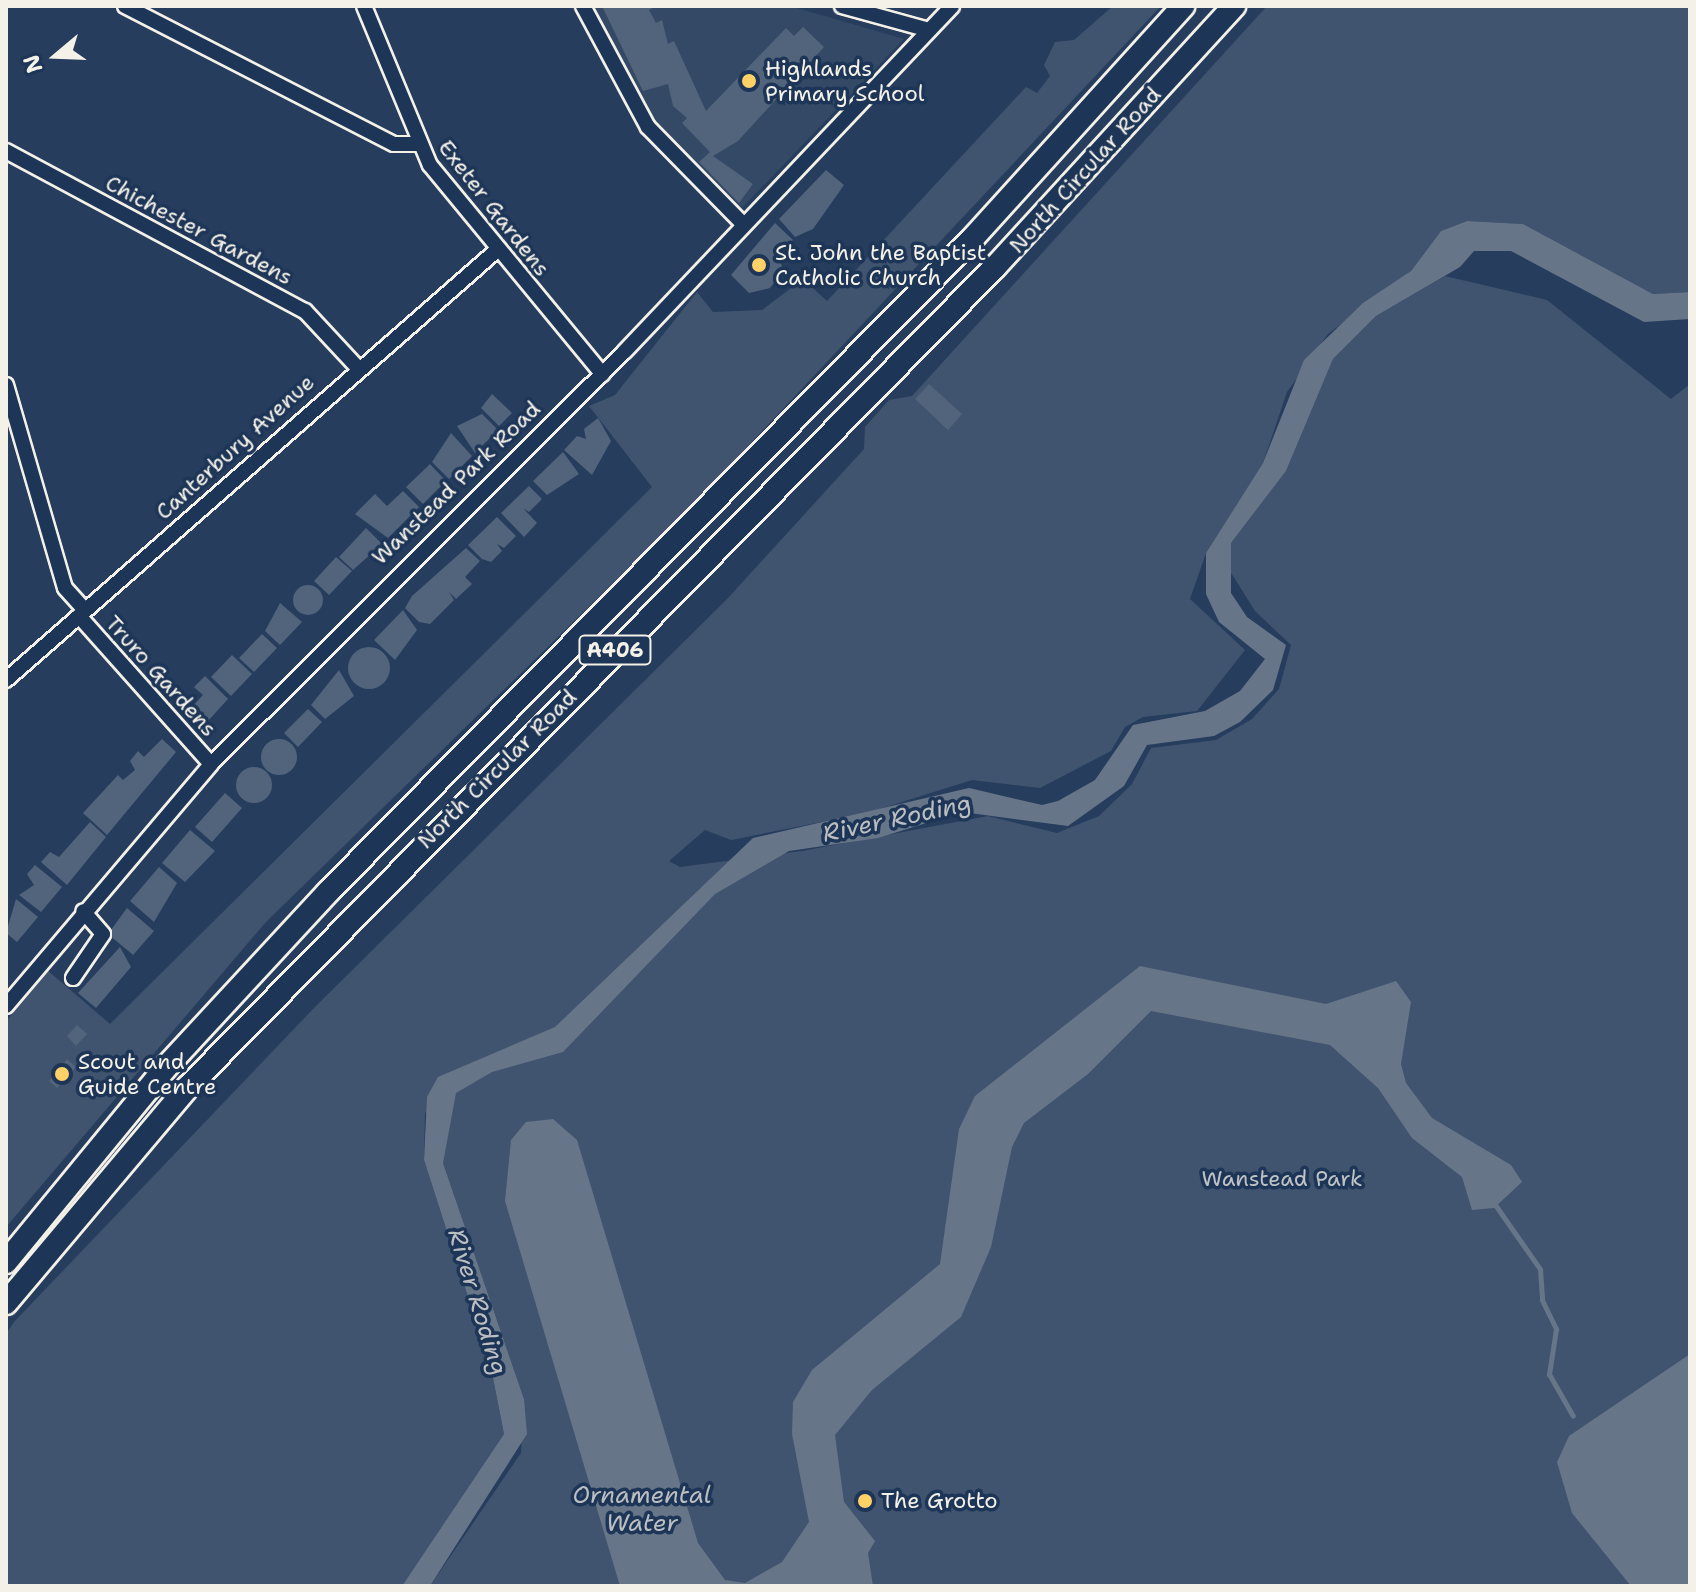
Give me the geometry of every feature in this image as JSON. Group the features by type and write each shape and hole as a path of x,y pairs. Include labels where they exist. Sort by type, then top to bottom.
{"highway":[{"name":"North Circular Road","path":"6,1262 167,1066 328,892 973,238 1183,6"},
{"name":"North Circular Road","path":"6,1303 188,1087 995,267 1234,6"}],"street":[{"path":"125,6 394,144 418,144"},
{"name":"Exeter Gardens","path":"364,6 418,144 497,250 602,374"},
{"path":"583,6 648,127 743,224"},
{"path":"842,6 929,30"},
{"name":"Wanstead Park Road","path":"6,1006 83,911 211,764 602,374 952,6"},
{"name":"Chichester Gardens","path":"6,151 305,311 357,367"},
{"name":"Canterbury Avenue","path":"6,680 357,367 497,250"},
{"name":"Truro Gardens","path":"6,385 65,588 82,613 211,764"},
{"path":"73,978 103,934 83,911"}],"shaded area":[{"name":"Highlands Primary School","path":"593,6 790,6 904,39 742,208 656,123"}],"green space":[{"path":"1113,6 1161,6 689,509 265,923 6,1227 6,1022 46,969 110,1024 652,487 589,406 615,395 697,292 713,312 762,310 803,279 827,301 1026,87 1037,93 1050,76 1044,65 1055,42 1074,40"},
{"name":"Wanstead Park","path":"1267,6 1690,6 1690,292 1653,294 1523,224 1467,221 1441,231 1411,271 1328,334 1287,392 1263,463 1206,553 1190,599 1245,650 1197,711 1143,717 1125,727 1111,751 1040,788 972,780 867,813 731,840 705,830 669,861 680,867 802,851 988,816 1057,833 1099,816 1132,784 1151,748 1216,740 1252,719 1279,689 1291,645 1255,611 1228,568 1231,543 1286,471 1333,359 1376,316 1445,276 1547,300 1671,399 1690,384 1690,1586 430,1586 521,1453 524,1399 425,1111 424,1160 491,1368 504,1434 402,1586 6,1586 6,1334 14,1322 313,1009 728,598 864,449 865,427 889,400 912,396"}],"water":[{"name":"River Roding","path":"1467,221 1523,224 1653,294 1690,292 1690,319 1644,322 1511,251 1474,251 1460,267 1376,316 1333,359 1286,471 1231,543 1231,593 1247,617 1286,645 1273,690 1240,722 1214,736 1147,745 1124,786 1068,826 962,812 878,838 789,851 715,894 563,1052 492,1072 456,1093 443,1163 524,1399 527,1434 430,1586 402,1586 504,1434 491,1368 424,1160 427,1097 438,1077 555,1027 753,838 969,788 1042,805 1058,801 1095,780 1133,725 1205,711 1240,691 1265,659 1219,622 1206,594 1206,553 1263,463 1304,360 1363,303 1411,271 1441,231"},
{"name":"Ornamental Water","path":"1140,966 1326,1004 1396,981 1411,1002 1401,1064 1406,1083 1432,1118 1511,1165 1522,1182 1494,1208 1472,1210 1462,1177 1412,1138 1378,1088 1330,1045 1151,1011 1088,1074 1024,1123 1012,1147 991,1247 961,1317 872,1390 835,1435 844,1502 875,1541 868,1553 873,1586 620,1586 505,1201 511,1140 526,1122 553,1119 577,1140 698,1543 725,1580 745,1583 782,1562 809,1522 792,1434 793,1402 812,1370 940,1264 959,1129 975,1096"},
{"path":"1690,1354 1690,1586 1631,1586 1572,1513 1557,1462 1569,1436"}],"building":[{"path":"602,6 657,6 649,10 656,23 662,20 668,44 674,41 706,111 786,28 794,36 803,27 824,47 738,141 713,156 753,184 739,203 699,162 710,152 682,123 687,118 673,106 668,84 643,91"},
{"path":"826,170 844,185 813,229 795,237 779,219"},
{"name":"St. John the Baptist Catholic Church","path":"775,223 793,240 779,255 783,271 770,288 749,293 731,275"},
{"path":"929,384 962,414 948,430 915,399"},
{"path":"492,394 512,413 499,426 481,408"},
{"path":"482,414 498,430 475,453 457,426"},
{"path":"598,418 611,441 592,475 564,450 577,436 586,439 584,429"},
{"path":"451,433 472,456 449,479 432,462"},
{"path":"563,452 579,474 547,495 533,481"},
{"path":"430,464 446,481 423,504 406,487"},
{"path":"529,486 542,499 529,512 523,508 537,523 524,537 501,513"},
{"path":"403,491 419,507 388,538 355,514 375,494 387,506"},
{"path":"497,517 516,536 504,548 497,544 502,551 491,562 482,559 468,545"},
{"path":"366,528 382,544 353,570 339,557"},
{"path":"466,548 480,561 465,577 472,584 456,599 449,592 454,600 430,624 419,622 405,608 412,596"},
{"path":"336,557 352,571 329,595 314,581"},
{"path":"308,585 319,589 323,600 319,611 308,615 297,611 293,600 297,589"},
{"path":"280,603 302,622 280,645 265,631"},
{"path":"403,610 417,630 395,660 374,640"},
{"path":"262,634 277,648 254,672 239,658"},
{"path":"369,647 384,653 390,668 384,683 369,689 354,683 348,668 354,653"},
{"path":"232,655 252,674 231,696 211,677"},
{"path":"339,670 354,696 325,719 311,705"},
{"path":"205,676 228,699 207,722 191,708 203,695 194,687"},
{"path":"308,709 322,722 298,747 284,733"},
{"path":"162,739 176,752 107,835 83,813 118,775 123,780 135,770 130,761 138,751 144,757"},
{"path":"279,739 291,745 297,757 291,769 279,775 267,769 261,757 267,745"},
{"path":"254,767 267,772 272,785 267,798 254,803 241,798 236,785 241,772"},
{"path":"225,793 242,808 212,842 195,827"},
{"path":"90,822 106,837 67,885 41,862 50,852 59,857"},
{"path":"190,830 215,851 185,882 162,863"},
{"path":"35,865 62,887 41,912 19,895 34,885 27,874"},
{"path":"159,867 177,883 154,922 130,901"},
{"path":"16,899 38,917 17,942 6,933"},
{"path":"127,908 154,931 133,955 108,934"},
{"path":"120,947 131,967 96,1008 78,993"},
{"name":"Scout and Guide Centre","path":"77,1025 87,1034 76,1046 67,1036"},
{"name":"Scout and Guide Centre","path":"67,1059 76,1067 57,1088 49,1081"}],"waterway":[{"path":"1496,1206 1540,1269 1542,1300 1556,1329 1549,1374 1573,1416"}],"place":[{"name":"Highlands Primary School","path":"749,81"},
{"name":"St. John the Baptist Catholic Church","path":"759,265"},
{"name":"Scout and Guide Centre","path":"62,1074"},
{"name":"The Grotto","path":"865,1501"}]}
